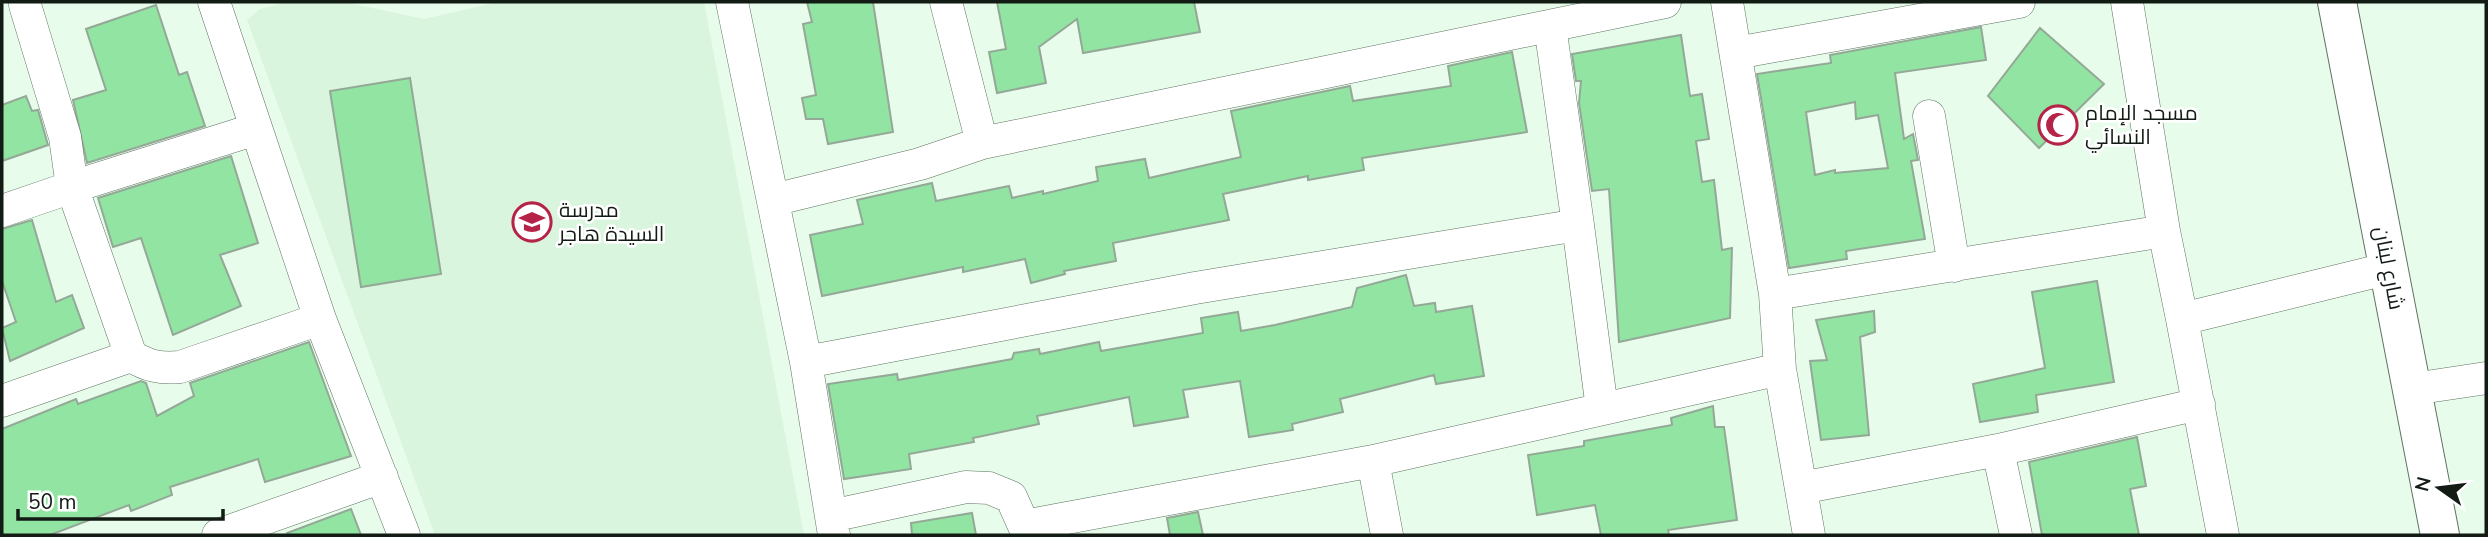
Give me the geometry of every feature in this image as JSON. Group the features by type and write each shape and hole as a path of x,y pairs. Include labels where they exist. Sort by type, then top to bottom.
{"street":[{"path":"214,2 320,319 404,535"},
{"path":"732,2 806,362 832,526 966,487 989,488 1011,497 1025,531 1373,461 1780,369"},
{"path":"946,2 982,143"},
{"path":"773,200 920,164 982,143 1665,2"},
{"path":"1727,2 1775,294 1780,369 1809,535"},
{"path":"1737,54 2019,2"},
{"path":"2127,2 2164,231 2223,535"},
{"name":"شارع لبنان","path":"2337,2 2440,535"},
{"path":"25,5 58,112 72,187 131,356"},
{"path":"1550,26 1602,410"},
{"path":"1929,116 1954,267"},
{"path":"2,211 256,129"},
{"path":"806,362 1195,288 1578,225"},
{"path":"1775,294 2164,231"},
{"path":"2182,319 2390,268"},
{"path":"2,401 131,356 161,369 180,367 320,319"},
{"path":"2413,389 2486,377"},
{"path":"1801,488 1998,450 2199,404"},
{"path":"1998,450 2016,535"},
{"path":"1373,461 1387,535"},
{"path":"218,535 382,477"}],"shaded area":[{"name":"مدرسة السيدة هاجر","path":"288,2 344,2 424,19 498,2 704,2 804,535 435,535 247,20 260,9"}],"building":[{"path":"807,2 873,2 893,132 828,144 823,119 806,119 802,98 816,95 803,24 812,22"},
{"path":"997,2 1194,2 1200,32 1083,53 1077,19 1039,47 1046,83 997,93 989,52 1006,49"},
{"path":"156,5 179,75 187,72 205,126 87,163 73,100 106,90 86,29"},
{"path":"1981,27 1986,60 1895,73 1904,139 1913,134 1918,160 1911,161 1925,239 1846,251 1847,259 1789,268 1757,74 1831,63 1830,55","holes":["1855,102 1856,119 1878,115 1888,168 1835,173 1835,170 1815,175 1806,112"]},
{"path":"2040,28 2104,84 2039,148 1988,96"},
{"path":"1681,35 1690,96 1702,94 1709,139 1696,141 1702,182 1714,180 1722,250 1732,248 1730,318 1619,342 1609,189 1592,191 1579,103 1581,81 1576,81 1572,54"},
{"path":"1512,52 1527,132 1362,158 1364,170 1308,180 1308,176 1223,194 1229,220 1113,243 1116,261 1064,271 1065,274 1031,283 1025,259 963,272 963,267 822,296 810,235 863,224 857,200 932,183 936,201 1009,186 1012,198 1043,191 1043,194 1098,181 1096,167 1145,159 1149,178 1241,157 1231,111 1350,86 1353,101 1451,86 1448,66"},
{"path":"410,78 441,274 361,287 330,91"},
{"path":"26,96 32,111 38,110 48,145 2,161 2,105"},
{"path":"231,156 258,243 220,255 241,306 173,335 141,238 113,247 98,198"},
{"path":"32,220 56,302 72,295 84,328 10,361 2,328 16,322 2,281 2,229"},
{"path":"1406,275 1414,306 1435,303 1436,312 1472,306 1484,376 1436,384 1434,375 1340,399 1343,412 1292,424 1293,430 1249,437 1240,381 1183,390 1188,417 1134,426 1129,397 1037,416 1039,424 973,438 974,442 909,454 911,469 844,479 828,384 897,374 898,380 1012,359 1014,353 1039,349 1040,354 1099,342 1101,351 1203,333 1201,318 1238,312 1241,331 1275,325 1352,307 1357,288"},
{"path":"2097,281 2114,382 2036,395 2038,412 1980,422 1973,384 2045,368 2032,292"},
{"path":"1874,311 1875,332 1860,337 1869,435 1821,440 1810,361 1827,360 1816,320"},
{"path":"309,342 351,456 265,482 258,459 170,487 172,495 131,511 129,505 50,535 2,535 2,429 76,399 78,404 141,381 146,383 157,416 194,396 190,383"},
{"path":"1713,406 1715,427 1724,427 1737,520 1668,530 1669,535 1601,535 1595,505 1537,515 1528,455 1584,446 1584,441 1672,425 1671,418"},
{"path":"2137,437 2146,486 2130,489 2139,535 2042,535 2029,462"},
{"path":"351,509 361,535 287,533"},
{"path":"1198,512 1203,535 1170,535 1167,518"},
{"path":"972,513 976,535 912,535 911,523"}],"place":[{"name":"مسجد الإمام النسائي","path":"2058,125"},
{"name":"مدرسة السيدة هاجر","path":"532,222"}]}
